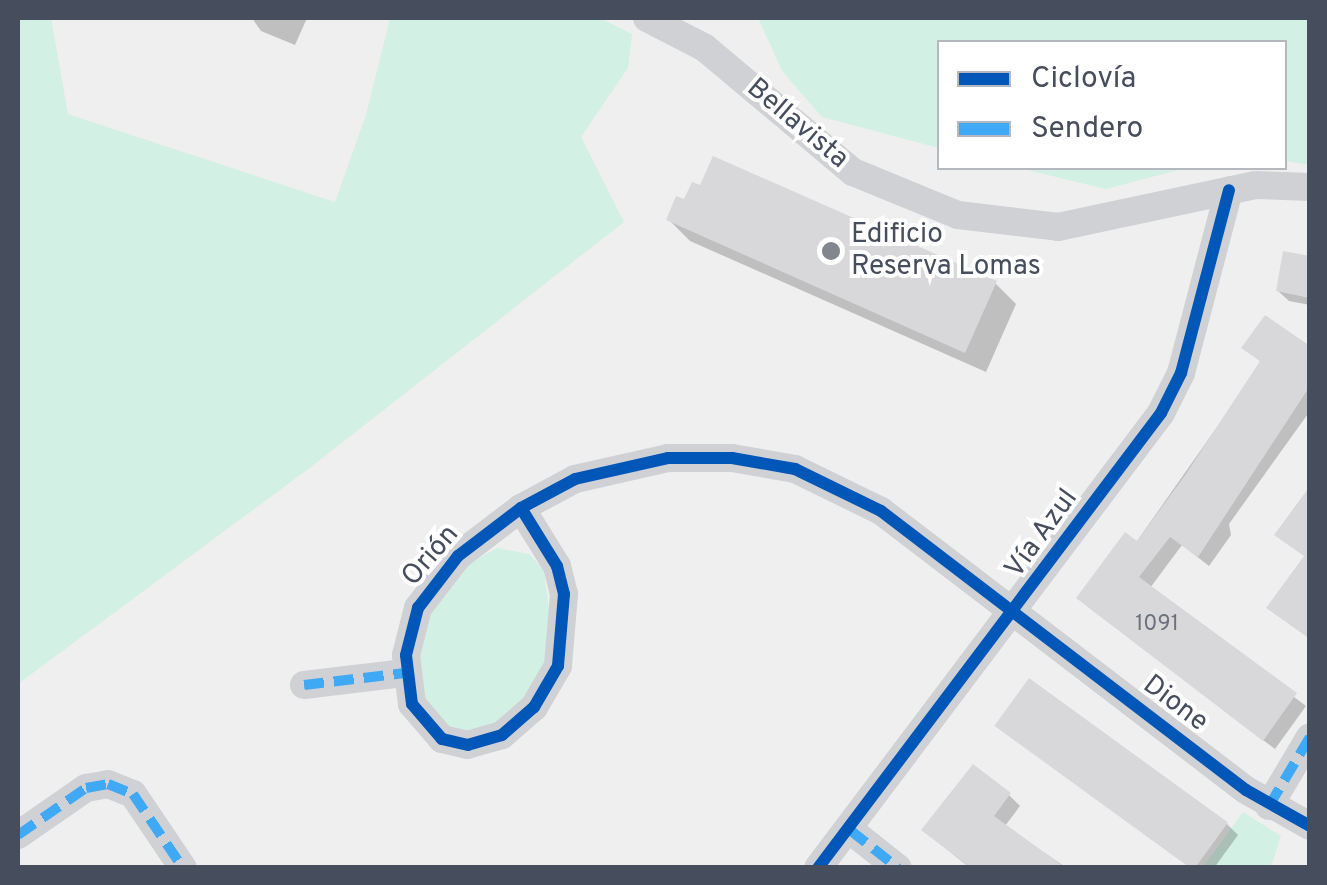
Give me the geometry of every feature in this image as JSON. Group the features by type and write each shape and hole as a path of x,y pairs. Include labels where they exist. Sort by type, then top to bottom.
{"street":[{"name":"Bellavista","path":"647,18 705,48 853,172 958,216 1058,227 1229,190 1310,187"},
{"name":"Vía Azul","path":"818,868 1016,614 1174,391 1229,190"},
{"name":"Orión","path":"521,508 556,566 566,604 564,644 544,692 516,726 468,745 426,728 412,704 405,673 411,626 425,596 458,556 521,508 576,478 636,462 700,457 765,462 854,494 1016,614"},
{"name":"Dione","path":"1016,614 1269,806 1310,826"},
{"path":"304,685 405,673"},
{"path":"1269,806 1310,737"},
{"path":"18,835 86,788 108,784 134,794 183,868"},
{"path":"850,830 898,868"}],"green space":[{"path":"18,18 51,18 68,114 335,202 366,115 390,18 600,18 632,34 628,68 581,137 624,222 311,467 18,684"},
{"path":"758,18 1309,18 1309,165 1287,161 1287,40 937,40 937,147 822,117 782,71"},
{"path":"1027,170 1178,170 1106,189"},
{"path":"497,548 529,554 544,570 552,636 541,673 520,704 491,727 469,732 444,726 421,694 418,662 430,613 442,592 470,563"},
{"path":"1243,812 1281,836 1271,867 1203,867"}],"building":[{"name":"Edificio Reserva Lomas","path":"713,156 997,281 965,353 666,220 676,196 684,199 692,182 700,185"},
{"path":"1283,251 1310,256 1310,298 1276,291"},
{"path":"1265,315 1310,346 1310,386 1198,557 1170,537 1139,577 1297,693 1263,741 1076,598 1125,532 1137,541 1186,474 1260,361 1241,348"},
{"path":"1310,486 1310,639 1266,608 1304,556 1274,535"},
{"path":"1029,678 1228,823 1195,868 1190,868 994,726"},
{"path":"973,764 1011,793 994,816 1066,868 971,868 921,830"}],"marked path":[{"path":"304,685 405,673"},
{"path":"1269,806 1310,737"},
{"path":"18,835 86,788 108,784 133,794 183,868"},
{"path":"850,830 898,868"}],"cycle path":[{"path":"818,868 1161,413 1181,373 1229,190"},
{"path":"521,508 557,566 564,594 558,666 534,707 502,735 468,745 442,739 412,704 406,655 418,608 458,556 521,508 575,479 668,458 732,458 795,469 881,511 1246,790 1310,826"}],"place":[{"name":"Edificio Reserva Lomas","path":"831,251"}]}
